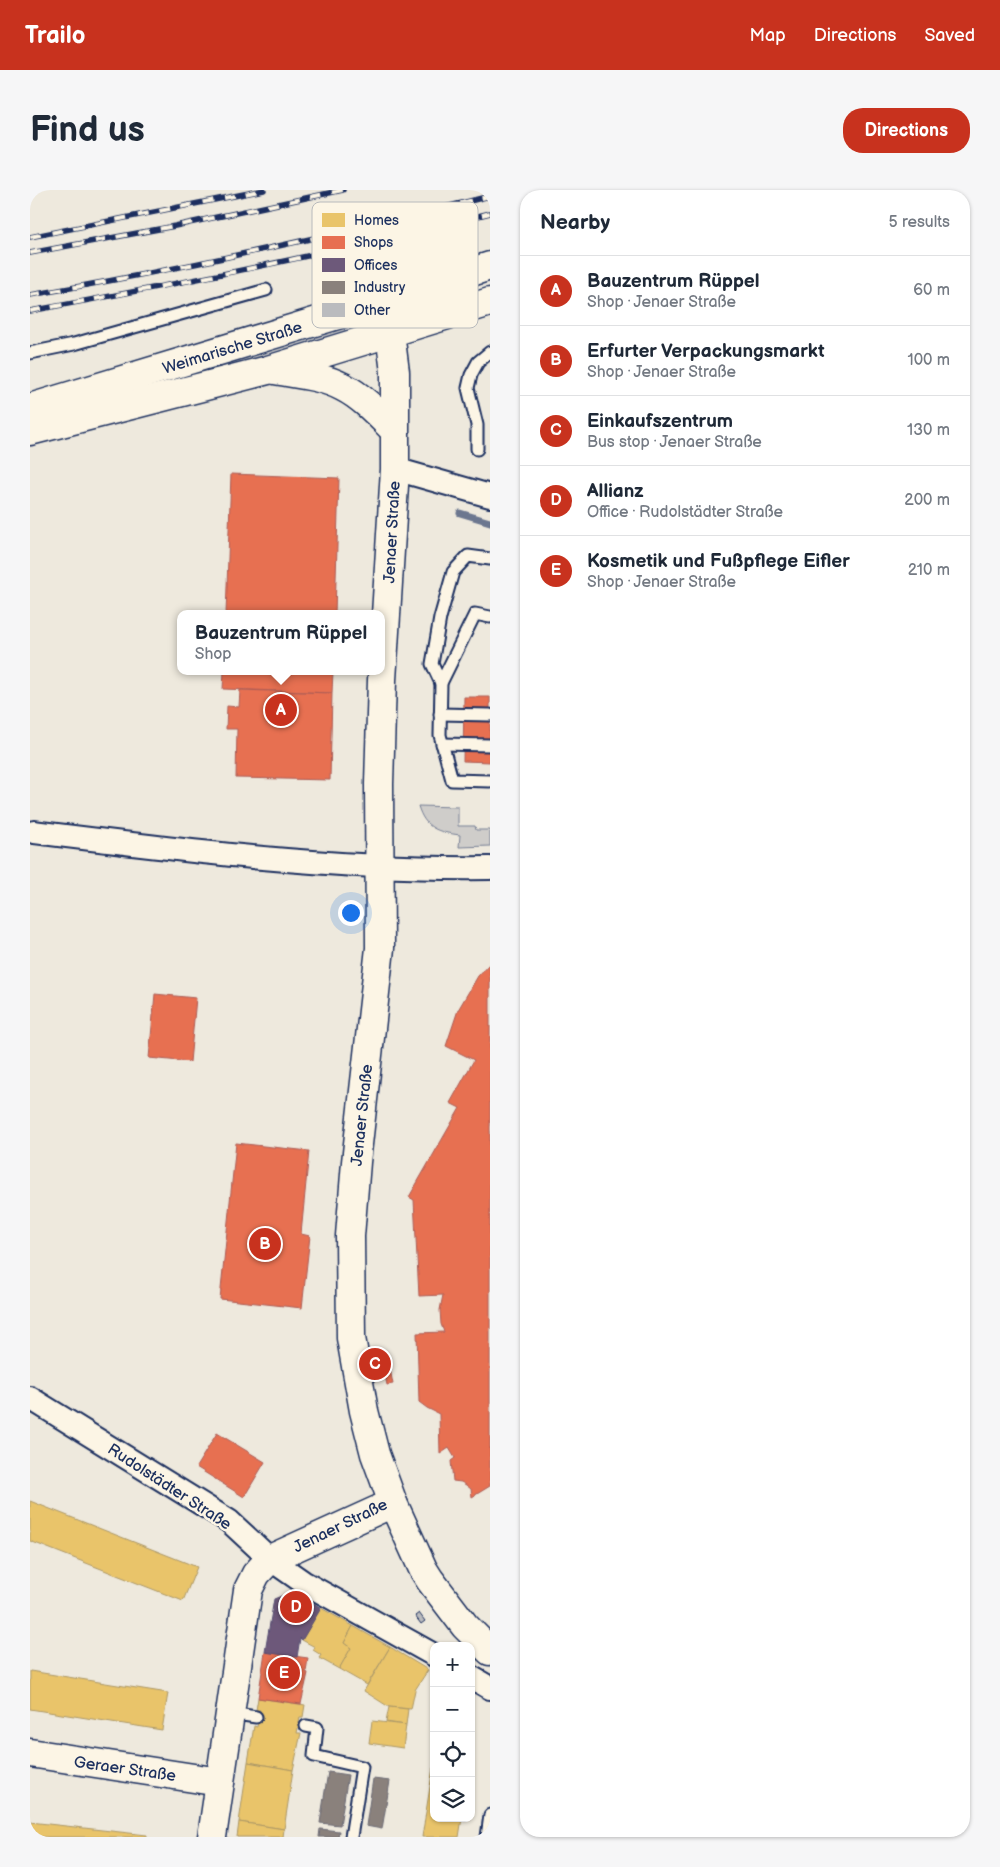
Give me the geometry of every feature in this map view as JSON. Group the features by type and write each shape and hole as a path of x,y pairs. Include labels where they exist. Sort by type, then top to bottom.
{"main road":[{"name":"Weimarische Straße","path":"478,270 490,266"},
{"name":"Weimarische Straße","path":"478,306 490,302"},
{"name":"Weimarische Straße","path":"30,408 312,323"},
{"name":"Jenaer Straße","path":"385,638 395,469 395,372 389,328"},
{"name":"Weimarische Straße","path":"30,431 268,370 406,328"},
{"path":"268,370 306,375 343,387 364,402 394,430"},
{"name":"Jenaer Straße","path":"212,1837 220,1782 243,1715 248,1590 256,1574 270,1559 393,1503 364,1411 353,1352 350,1301 350,1236 356,1162 380,948 380,784 383,675"},
{"path":"393,1503 430,1580 465,1626 490,1651"},
{"name":"Geraer Straße","path":"30,1754 220,1782"}],"street":[{"path":"395,469 490,496"},
{"path":"34,832 294,862 380,867 490,868"},
{"name":"Rudolstädter Straße","path":"30,1398 229,1522 270,1559 303,1582 430,1653"},
{"path":"475,1679 490,1688"}],"lane":[{"path":"30,353 74,344 266,290"},
{"path":"477,449 477,425 468,388 471,375 478,362 490,352"},
{"path":"441,683 432,664 440,618 453,572 468,556 490,559"},
{"path":"490,617 475,614 441,683 440,714 442,744 452,780 490,781"},
{"path":"440,714 490,715"},
{"path":"442,744 490,745"},
{"path":"306,1726 318,1728 314,1756 362,1767 351,1837"},
{"path":"487,1837 490,1815"}],"shaded area":[{"path":"337,328 344,328 346,333 276,356 185,378 185,375"},
{"path":"418,806 458,807 458,826 475,826 476,830 490,830 490,846 459,847 460,835 433,828 424,820"}],"building: Homes":[{"path":"30,1501 197,1567 183,1601 30,1541"},
{"path":"321,1608 353,1626 344,1643 351,1648 339,1669 319,1658 321,1655 313,1650 315,1647 302,1640"},
{"path":"353,1626 390,1647 367,1685 339,1669 351,1648 344,1643"},
{"path":"390,1647 428,1670 415,1690 411,1709 389,1707 364,1691"},
{"path":"30,1671 168,1693 162,1730 30,1709"},
{"path":"258,1698 305,1705 303,1717 300,1717 297,1733 301,1733 293,1770 248,1762 254,1726 257,1727 260,1710 256,1710"},
{"path":"389,1707 408,1709 406,1725 386,1722"},
{"path":"372,1721 406,1725 403,1748 369,1743"},
{"path":"248,1762 293,1770 284,1829 239,1822"},
{"path":"430,1787 430,1822 461,1822 459,1837 422,1837"},
{"path":"30,1822 147,1835 147,1837 30,1837"},
{"path":"239,1822 284,1829 283,1837 237,1837"}],"building: Shops":[{"path":"231,474 339,478 335,610 226,610"},
{"path":"224,675 333,675 332,693 223,689"},
{"path":"240,690 332,693 330,780 236,778 237,729 226,729 227,706 239,707"},
{"path":"464,697 490,697 490,762 463,761"},
{"path":"490,963 490,1486 472,1497 471,1489 461,1482 453,1481 451,1461 455,1458 449,1448 440,1454 439,1414 419,1402 417,1333 444,1332 441,1324 440,1310 443,1295 419,1296 414,1200 409,1197 460,1108 450,1103 474,1060 446,1046 458,1010 478,976"},
{"path":"155,994 196,998 190,1062 149,1058"},
{"path":"236,1143 309,1151 301,1234 310,1236 302,1308 220,1299"},
{"path":"390,1369 393,1384 387,1385 384,1371"},
{"path":"217,1433 265,1462 244,1497 196,1467"},
{"path":"265,1652 308,1658 306,1672 308,1673 301,1704 258,1698"}],"building: Offices":[{"path":"294,1591 321,1608 302,1640 300,1638 297,1657 265,1652 274,1599"}],"building: Industry":[{"path":"328,1772 348,1775 340,1825 320,1823"},
{"path":"373,1779 390,1781 382,1829 366,1826"},
{"path":"320,1829 339,1831 338,1837 319,1837"}],"building: Other":[{"path":"419,1613 425,1621 421,1624 415,1616"}],"waterway":[{"path":"460,513 490,522"}],"railway":[{"path":"30,237 264,190"},
{"path":"30,253 175,226 343,190"},
{"path":"466,202 490,196"},
{"path":"478,216 490,213"},
{"path":"30,295 145,274 312,238"},
{"path":"30,311 312,255"}],"place":[{"name":"Bauzentrum Rüppel","path":"281,710"},
{"name":"Erfurter Verpackungsmarkt","path":"265,1244"},
{"name":"Einkaufszentrum","path":"375,1364"},
{"name":"Allianz","path":"296,1607"},
{"name":"Kosmetik und Fußpflege Eifler","path":"284,1673"}]}
